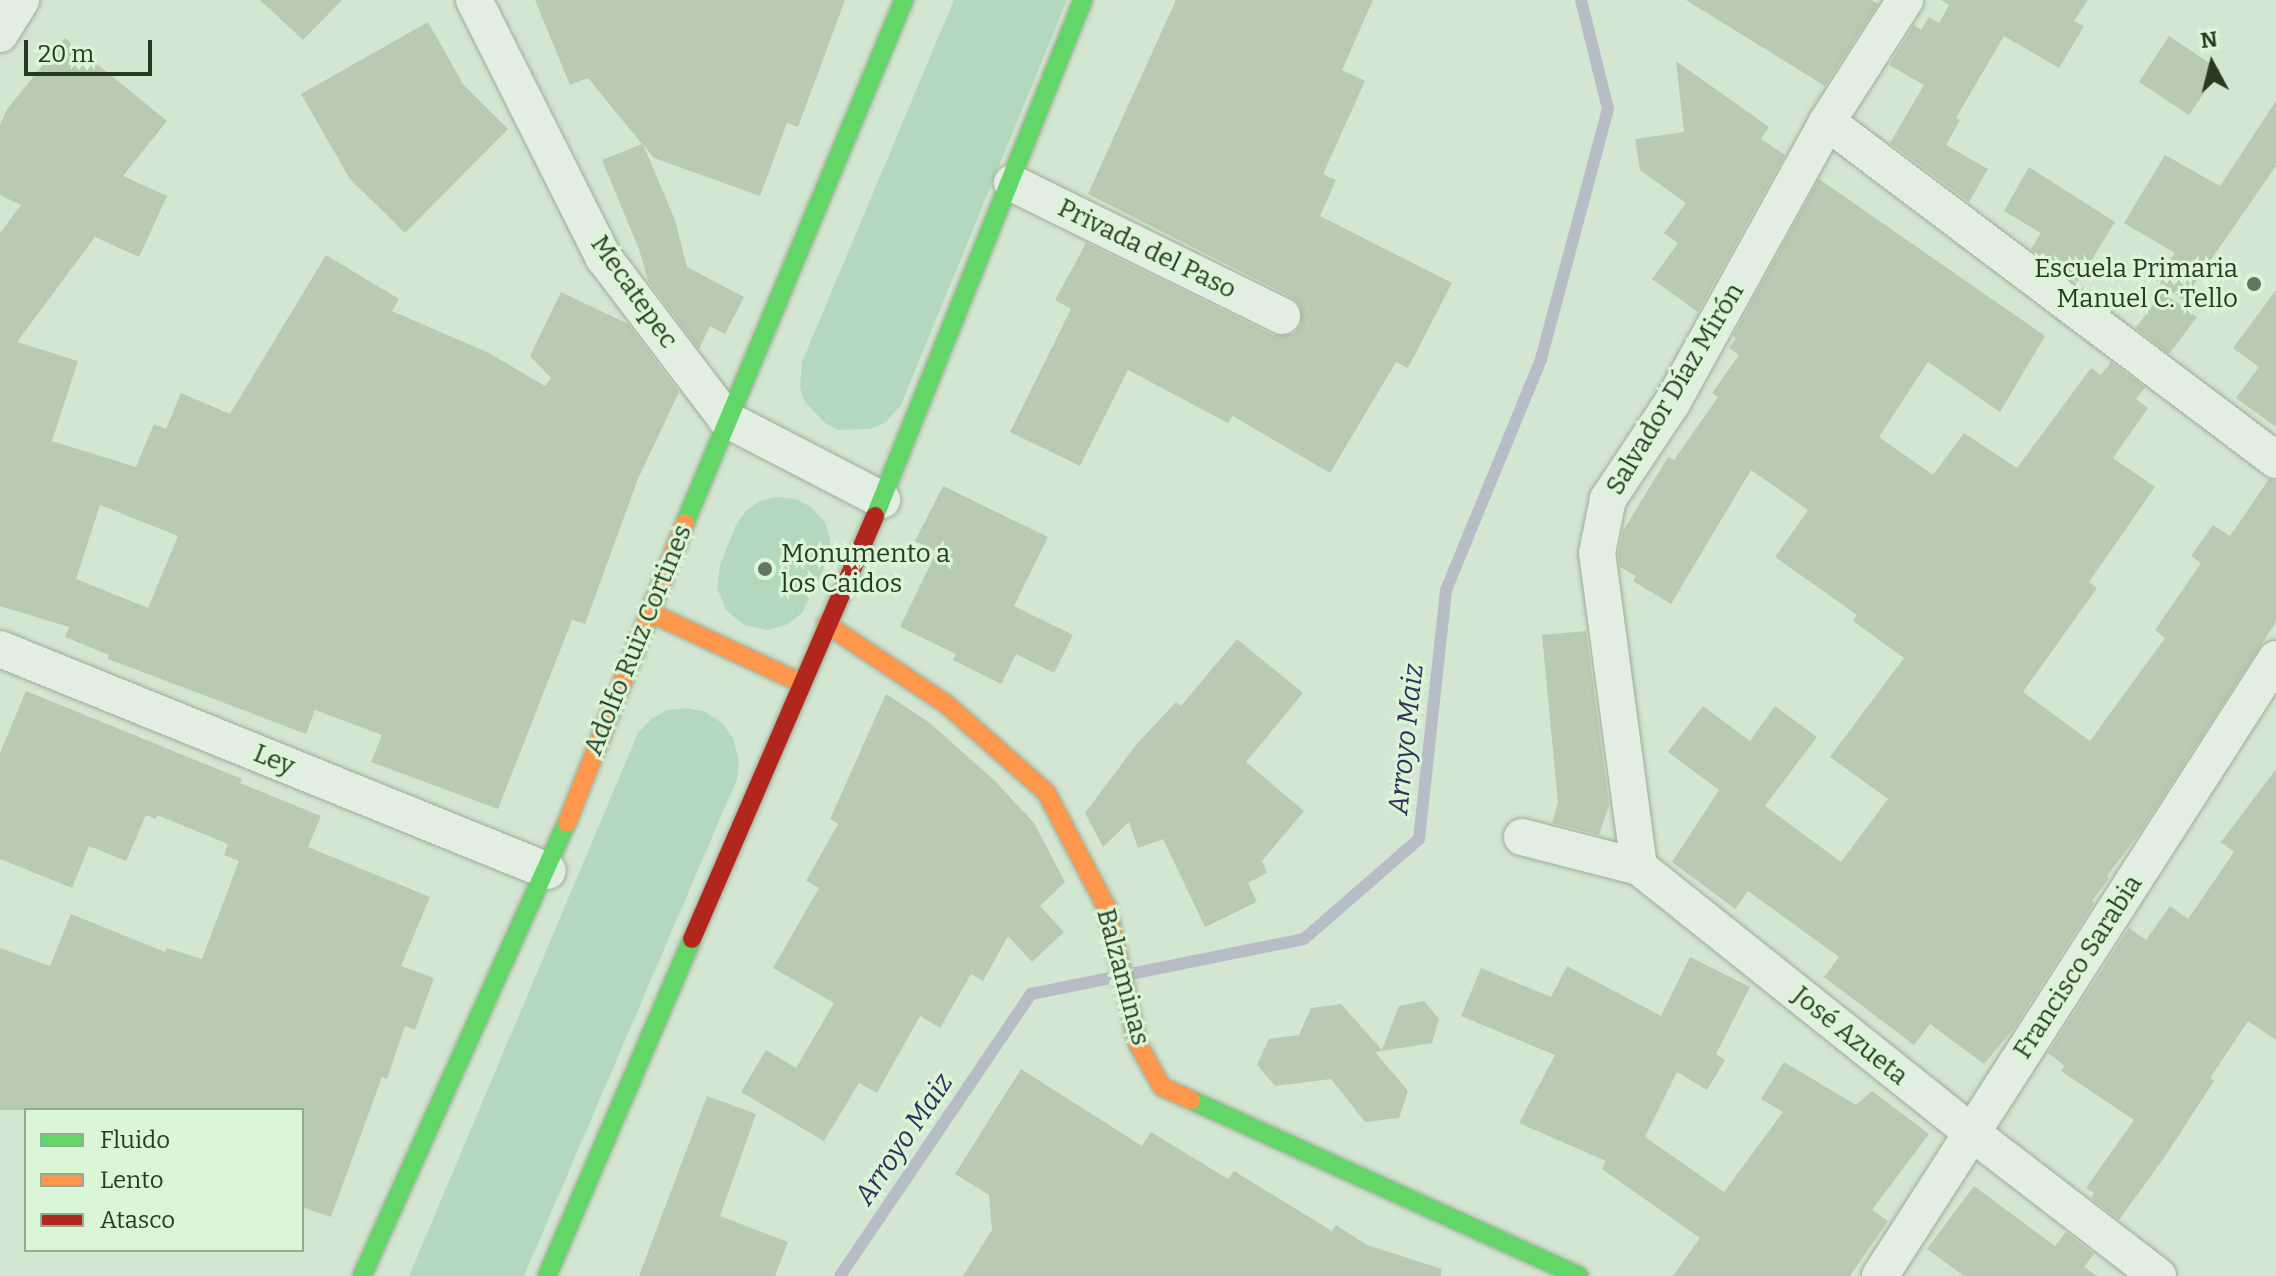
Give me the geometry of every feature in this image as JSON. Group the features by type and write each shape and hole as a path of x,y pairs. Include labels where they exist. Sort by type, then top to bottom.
{"main road":[{"name":"Adolfo Ruiz Cortines","path":"362,1276 548,871 726,419 904,0"},
{"path":"547,1276 882,500 1083,0"},
{"path":"649,612 801,683"},
{"name":"Balzaminas","path":"826,624 945,703 1046,792 1107,908 1138,1044 1162,1087 1579,1276"}],"street":[{"path":"0,34 21,0"},
{"name":"Mecatepec","path":"474,0 604,258 726,419 882,500"},
{"name":"Salvador Díaz Mirón","path":"1639,867 1597,553 1608,499 1672,403 1827,122 1905,0"},
{"path":"1827,122 2276,460"},
{"name":"Privada del Paso","path":"1012,183 1282,316"},
{"name":"Ley","path":"0,649 548,871"},
{"name":"Francisco Sarabia","path":"1880,1276 2276,659"},
{"name":"José Azueta","path":"1522,837 1639,867 1972,1133 2158,1276"}],"green space":[{"path":"954,0 1067,0 901,405 886,422 870,429 839,430 826,424 805,402 800,388 802,362"},
{"path":"776,497 796,499 811,507 825,522 830,538 829,558 802,613 786,625 767,630 744,625 726,610 717,588 720,565 736,525 746,511 759,501"},
{"path":"687,708 706,712 722,723 733,738 739,760 737,779 524,1276 409,1276 638,733 651,719 667,710"}],"building":[{"path":"260,0 342,0 303,40"},
{"path":"535,0 845,0 798,127 787,123 760,196 654,158 643,144 675,220 687,267 744,297 725,334 710,326 699,349 648,281 639,249 602,160 642,144 588,78 570,85"},
{"path":"1176,0 1373,0 1342,70 1365,81 1323,174 1336,180 1320,216 1452,283 1408,368 1396,362 1330,473 1233,416 1228,423 1128,370 1080,466 1010,432 1071,309 1055,300 1086,243 1273,335 1293,334 1301,325 1300,305 1291,297 1088,194"},
{"path":"1686,0 1872,0 1878,4 1825,86"},
{"path":"1941,0 2088,0 2074,21 2084,26 2059,68 2004,36 1956,118 1960,120 1946,145 1988,169 1969,202 1890,143 1924,85 1889,65 1914,25 1921,30 1929,17 1939,23 1949,5"},
{"path":"428,22 463,84 508,129 405,233 350,179 301,94"},
{"path":"2169,36 2220,70 2189,115 2139,82"},
{"path":"65,38 167,121 123,176 167,196 139,257 95,237 17,342 78,361 52,441 136,467 154,424 166,429 181,393 230,414 326,255 399,299 392,311 489,353 545,386 551,378 530,356 561,292 628,324 679,392 638,479 585,624 572,620 498,809 371,762 382,735 315,710 306,734 108,659 109,655 65,637 69,627 0,606 0,233 21,205 0,195 0,125 7,109","holes":["100,505 178,536 148,608 76,579"]},
{"path":"1676,61 1769,127 1761,139 1785,155 1698,312 1652,279 1678,243 1664,233 1686,203 1640,170 1635,139 1684,132"},
{"path":"2276,101 2276,166 2183,300 2156,280 2175,253 2124,223 2165,155 2220,186"},
{"path":"2029,167 2115,222 2078,282 2031,249 2041,233 2004,211"},
{"path":"1819,179 2045,336 2000,412 1928,362 1879,437 1933,475 1964,433 2017,468 2091,368 2101,375 2111,362 2145,387 2136,399 2148,408 2113,458 2155,487 2089,582 2097,588 2023,692 2090,741 2165,638 2155,630 2201,563 2191,556 2213,525 2230,536 2269,479 2276,481 2276,622 2140,832 2107,876 2109,878 2092,901 2094,903 2014,1028 1984,1064 1930,1024 1914,1045 1824,977 1839,957 1748,891 1735,909 1672,862 1719,790 1668,752 1703,706 1750,741 1775,706 1817,737 1765,806 1841,862 1888,799 1830,757 1904,658 1853,621 1857,615 1775,557 1808,510 1751,470 1671,604 1633,581 1636,576 1620,567 1618,554 1623,531 1668,457 1674,460 1718,397 1712,393 1739,355 1729,348 1736,338 1733,336"},
{"path":"2276,290 2276,427 2236,398 2259,367 2233,348"},
{"path":"2162,292 2197,317 2169,354 2136,328"},
{"path":"943,486 1048,537 1014,606 1073,635 1054,673 1016,654 1001,684 953,660 956,654 900,627 937,551 915,541"},
{"path":"1586,631 1609,805 1599,835 1552,823 1558,803 1542,635"},
{"path":"1237,639 1303,693 1246,762 1304,811 1262,861 1267,873 1248,883 1257,902 1205,927 1163,839 1138,848 1129,822 1103,847 1085,813 1136,745 1176,702 1181,706"},
{"path":"26,691 242,779 240,783 321,816 308,847 430,897 401,966 434,978 415,1030 405,1026 387,1079 382,1077 331,1217 304,1208 304,1108 0,1110 0,948 50,966 71,914 165,952 167,948 202,959 239,861 224,855 228,844 157,815 156,819 146,815 126,861 89,846 72,888 0,859 0,753"},
{"path":"886,694 930,723 995,781 1034,823 1065,882 1040,906 1064,932 1032,962 1008,936 983,981 971,974 940,1028 920,1016 877,1093 859,1083 824,1141 741,1092 766,1050 796,1068 834,1003 773,968 819,888 806,881 838,824 830,819"},
{"path":"2276,769 2276,1040 2248,1021 2210,1078 2214,1081 2119,1220 2091,1198 2094,1193 2086,1188 2134,1120 2061,1071 2065,1066 2048,1053 2129,928 2146,940 2170,906 2188,919 2234,852 2221,842"},
{"path":"1690,957 1750,987 1716,1054 1725,1060 1707,1090 1677,1072 1645,1137 1724,1192 1783,1112 1761,1099 1784,1062 1856,1105 1872,1091 1929,1134 1872,1210 1888,1221 1850,1276 1673,1276 1700,1238 1602,1169 1606,1161 1519,1123 1555,1055 1461,1016 1481,968 1551,997 1567,966 1661,1016"},
{"path":"1424,1001 1439,1019 1432,1043 1375,1052 1408,1091 1399,1118 1365,1122 1331,1079 1275,1086 1257,1065 1269,1039 1299,1035 1311,1008 1341,1004 1382,1050 1399,1006"},
{"path":"1021,1069 1142,1146 1151,1132 1228,1179 1234,1171 1332,1231 1336,1225 1367,1245 1442,1269 1441,1276 963,1276 992,1230 989,1195 955,1174"},
{"path":"707,1096 756,1114 720,1216 788,1242 775,1276 639,1276"},
{"path":"1974,1186 2055,1246 2066,1232 2094,1254 2084,1267 2097,1276 1964,1276 1927,1249"}],"waterway":[{"name":"Arroyo Maiz","path":"840,1276 1031,994 1304,939 1419,839 1446,590 1541,359 1608,109 1581,0"}],"traffic: fast":[{"path":"685,523 904,0"},
{"path":"875,516 1083,0"},
{"path":"362,1276 567,823"},
{"path":"547,1276 692,939"},
{"path":"1191,1100 1579,1276"}],"traffic: slow":[{"path":"567,823 685,523"},
{"path":"649,612 801,683"},
{"path":"826,624 945,703 1046,792 1107,908 1138,1044 1162,1087 1191,1100"}],"traffic: jam":[{"path":"692,939 875,516"}],"place":[{"name":"Escuela Primaria Manuel C. Tello","path":"2254,284"},
{"name":"Monumento a los Caidos","path":"765,569"}]}
